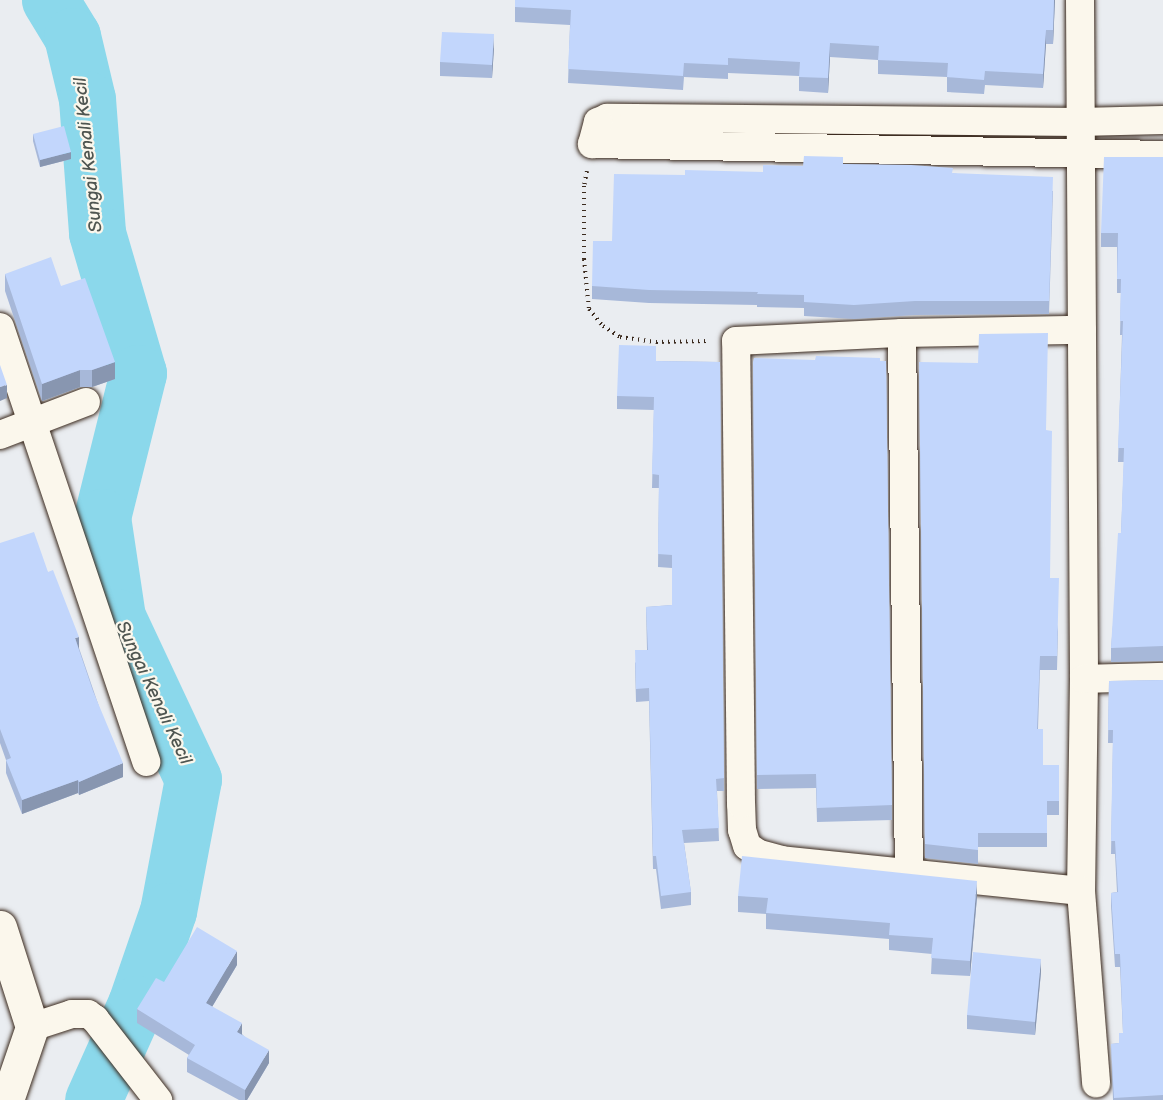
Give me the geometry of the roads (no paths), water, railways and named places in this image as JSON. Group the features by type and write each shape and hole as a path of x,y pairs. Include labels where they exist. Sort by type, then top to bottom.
{"street":[{"path":"1080,0 1084,679 1081,891 1096,1083"},
{"path":"1163,120 1081,122 607,118 598,122 592,144 1163,155"},
{"path":"0,327 146,762"},
{"path":"1081,891 782,860 759,854 747,846 743,839 736,341 902,333 1082,330"},
{"path":"902,333 909,874"},
{"path":"0,435 86,402"},
{"path":"1084,679 1163,677"},
{"path":"0,927 32,1027 7,1100"},
{"path":"32,1027 81,1012 88,1014 100,1025 154,1095"}],"waterway":[{"name":"Sungai Kenali Kecil","path":"50,0 72,36 87,99 97,233 138,373 102,517 117,617 193,779 168,911 136,1004 93,1100"}]}
